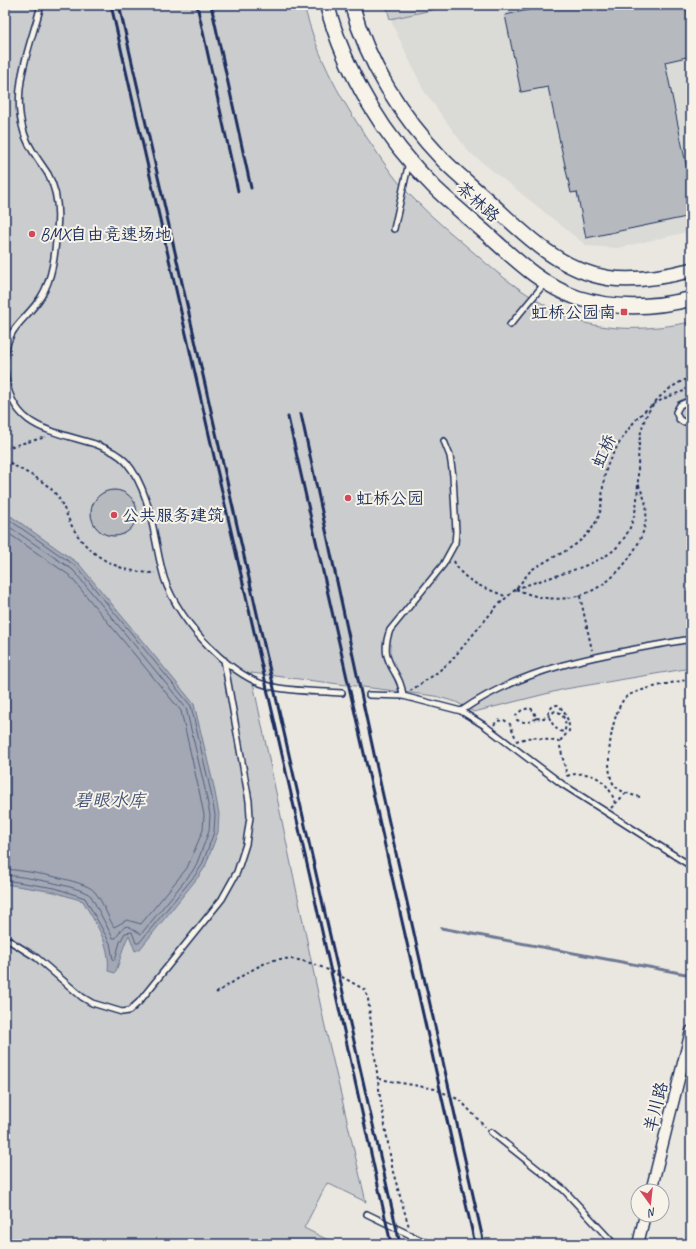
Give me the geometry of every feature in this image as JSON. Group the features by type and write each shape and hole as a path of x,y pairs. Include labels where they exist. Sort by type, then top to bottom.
{"street":[{"name":"茶林路","path":"327,5 342,50 359,85 381,122 409,159 435,187 522,265 545,282 578,298 608,305 637,308 666,305 691,299"},
{"name":"茶林路","path":"352,5 374,63 393,97 417,129 443,160 536,245 574,267 607,278 638,280 691,270"},
{"name":"羊川路","path":"653,1183 691,1031"},
{"path":"638,1244 643,1223"}],"lane":[{"path":"5,358 8,338 34,308 48,282 57,230 58,209 56,192 29,144 23,130 19,113 18,95 41,5"},
{"path":"394,229 409,159"},
{"path":"510,325 545,282"},
{"path":"5,371 9,394 14,404 23,415 36,424 57,434 85,441 115,453 131,468 147,504 162,572 172,598 202,638 224,660 244,676 269,686 342,693"},
{"path":"691,400 680,405 676,412 679,419 683,422 691,420"},
{"path":"402,696 401,686 388,661 385,650 386,640 390,630 443,565 451,552 456,532 456,513 450,456 444,441"},
{"path":"462,711 496,689 550,669 593,657 691,639"},
{"path":"5,938 37,958 87,1001 116,1011 125,1012 129,1011 139,1002 222,899 241,862 250,817 246,784 224,660"},
{"path":"369,695 402,696 462,711 512,745 562,784 691,866"},
{"path":"491,1132 564,1190 614,1244"},
{"path":"367,1214 429,1244"},
{"path":"411,1235 413,1244"}],"path":[{"path":"402,696 450,662 507,597 516,589 592,563 616,548 631,526 636,512 638,497 638,450 645,418 664,392 691,377"},
{"name":"虹桥","path":"516,589 531,570 576,544 591,530 597,520 602,502 606,466 636,418 654,402 691,389"},
{"path":"5,448 57,434"},
{"path":"5,459 16,468 38,480 55,492 73,528 81,540 99,558 126,569 143,573 162,572"},
{"path":"516,589 531,596 561,599 580,596 594,591 610,580 624,566 638,546 644,530 646,508 637,480"},
{"path":"451,552 456,567 466,578 507,597"},
{"path":"580,596 593,657"},
{"path":"640,797 626,793 615,786 610,768 612,731 621,704 631,694 691,679"},
{"path":"536,718 534,711 530,708 522,710 516,715 516,720 529,722 536,718 545,719 549,717 555,711 562,714 565,722 564,732 558,731 549,717 548,714 551,707 558,705 568,720 569,731 559,742"},
{"path":"491,730 497,721 504,720 510,724 516,740"},
{"path":"512,745 516,740 532,737 559,742"},
{"path":"559,742 567,776 562,784"},
{"path":"567,776 582,774 598,778 611,791 615,804"},
{"path":"607,812 626,793"},
{"path":"216,993 256,967 273,960 299,960 318,965 365,990 368,999 378,1078 393,1172 411,1235"},
{"path":"378,1078 435,1089 460,1100 491,1132"}],"shaded area":[{"name":"虹桥公园","path":"5,5 304,5 316,44 332,80 352,115 387,167 419,204 504,278 522,291 560,314 586,323 616,328 646,328 691,322 691,668 565,689 474,712 456,702 435,696 251,673 324,1022 366,1202 327,1183 304,1228 336,1244 5,1244"},
{"path":"386,5 455,5 390,19"},
{"path":"455,5 689,5 691,14 691,231 618,248 587,246 468,151 424,91 390,19"}],"water":[{"name":"碧眼水库","path":"5,512 79,564 194,704 214,787 219,814 218,832 205,867 140,949 135,951 129,935 115,973 108,971 105,943 83,901 54,892 5,884"}],"building":[{"path":"551,5 686,5 691,30 691,56 665,62 687,169 691,168 691,216 586,238 577,192 571,193 548,87 521,92 505,15"},
{"name":"公共服务建筑","path":"110,490 118,490 127,494 133,500 137,513 133,526 127,532 118,536 110,536 101,532 95,526 91,517 91,509 95,500 101,494"}],"waterway":[{"path":"686,411 691,409"},
{"path":"441,928 691,975"}],"railway":[{"path":"111,5 310,877 391,1244"},
{"path":"119,5 400,1244"},
{"path":"197,5 238,191"},
{"path":"211,5 251,188"},
{"path":"301,414 382,791 484,1244"},
{"path":"288,417 475,1244"}],"place":[{"name":"BMX自由竞速场地","path":"32,234"},
{"name":"虹桥公园南","path":"624,312"},
{"name":"虹桥公园","path":"348,498"},
{"name":"公共服务建筑","path":"114,515"}]}
